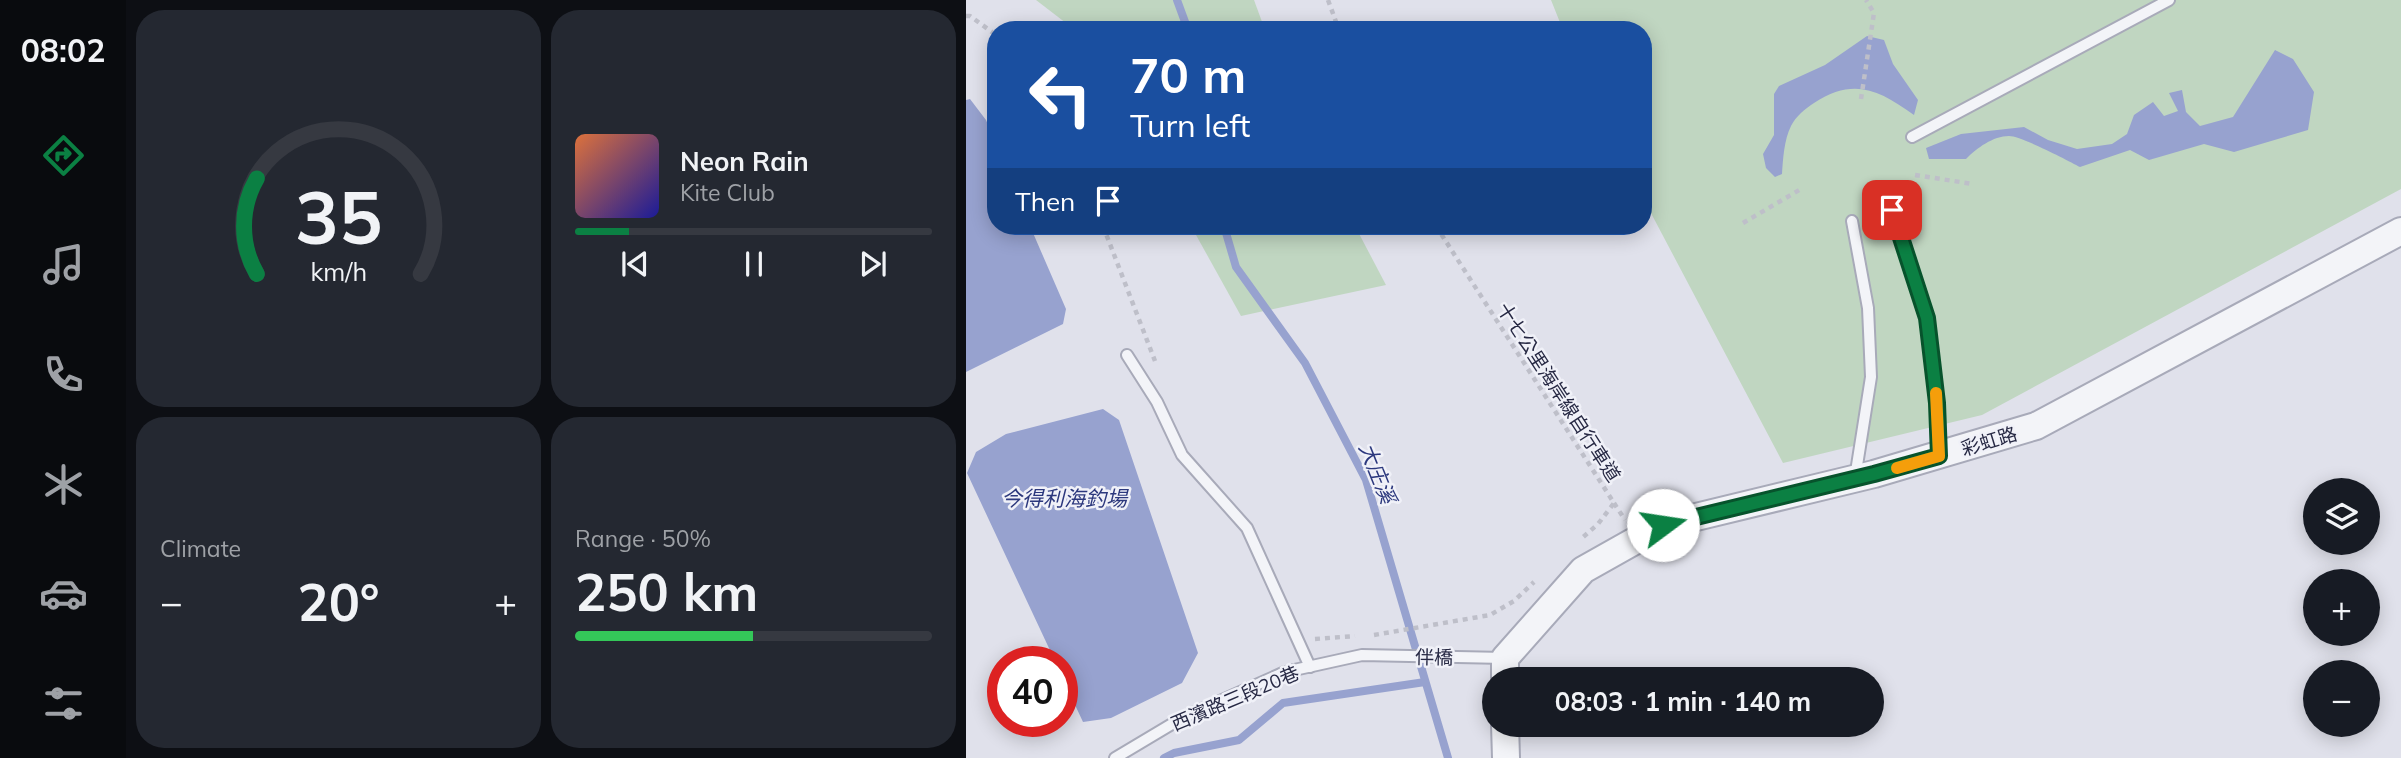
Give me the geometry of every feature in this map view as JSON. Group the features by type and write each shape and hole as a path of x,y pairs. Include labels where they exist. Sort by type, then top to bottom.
{"street":[{"name":"彩虹路","path":"1507,667 1583,570 1663,525 1855,479 2036,426 2401,231"},
{"path":"1505,737 1506,758"}],"lane":[{"path":"1912,137 2169,0"},
{"path":"1892,210 1927,318 1937,403 1939,456"},
{"path":"1852,221 1868,308 1871,377 1855,479"},
{"path":"1127,355 1157,402 1182,455 1247,528 1310,667"},
{"name":"西濱路三段20巷","path":"1115,758 1182,718 1285,672 1362,655"},
{"name":"伴橋","path":"1362,655 1485,667"}],"path":[{"path":"1328,0 1336,21"},
{"path":"1861,99 1874,13 1866,0"},
{"path":"966,16 987,28"},
{"path":"1915,175 1973,184"},
{"path":"1743,223 1801,189"},
{"path":"1106,235 1156,365"},
{"name":"十七公里海岸線自行車道","path":"1442,235 1614,503 1598,524 1579,541"},
{"name":"伴橋","path":"1309,639 1376,635 1490,615 1514,601 1542,575"}],"green space":[{"path":"1036,0 1254,0 1262,21 1063,21"},
{"path":"1551,0 2401,0 2401,189 1982,415 1783,463 1652,215 1652,21 1559,21"},
{"path":"1196,235 1360,235 1386,285 1241,316"}],"water":[{"path":"1867,36 1884,40 1893,64 1918,100 1914,115 1878,93 1866,90 1842,90 1828,95 1807,108 1793,122 1785,143 1782,174 1775,177 1766,168 1763,154 1774,135 1774,94 1779,86 1825,65"},
{"path":"2275,50 2293,59 2314,92 2308,130 2234,152 2204,144 2149,160 2130,150 2080,167 2033,144 2009,136 1986,143 1966,159 1929,159 1926,148 1961,134 2024,127 2048,140 2077,149 2112,144 2127,134 2134,115 2153,102 2164,116 2178,111 2169,93 2182,90 2186,112 2200,126 2233,117"},
{"path":"970,99 987,122 987,235 1034,235 1066,309 1063,324 966,372 966,100"},
{"name":"今得利海釣場","path":"1103,409 1119,420 1198,653 1182,683 1111,718 1083,722 1078,711 1078,646 1048,646 967,473 976,452 1006,434"}],"waterway":[{"name":"大庄溪","path":"1177,0 1185,21"},
{"name":"大庄溪","path":"1227,235 1236,267 1305,363 1366,480 1448,758"},
{"path":"1164,758 1174,753 1239,740 1283,703 1425,682"}],"slow traffic":[{"path":"1897,468 1939,456 1936,393"}],"route":[{"path":"1663,525 1939,456 1937,403 1927,318 1892,210"}]}
